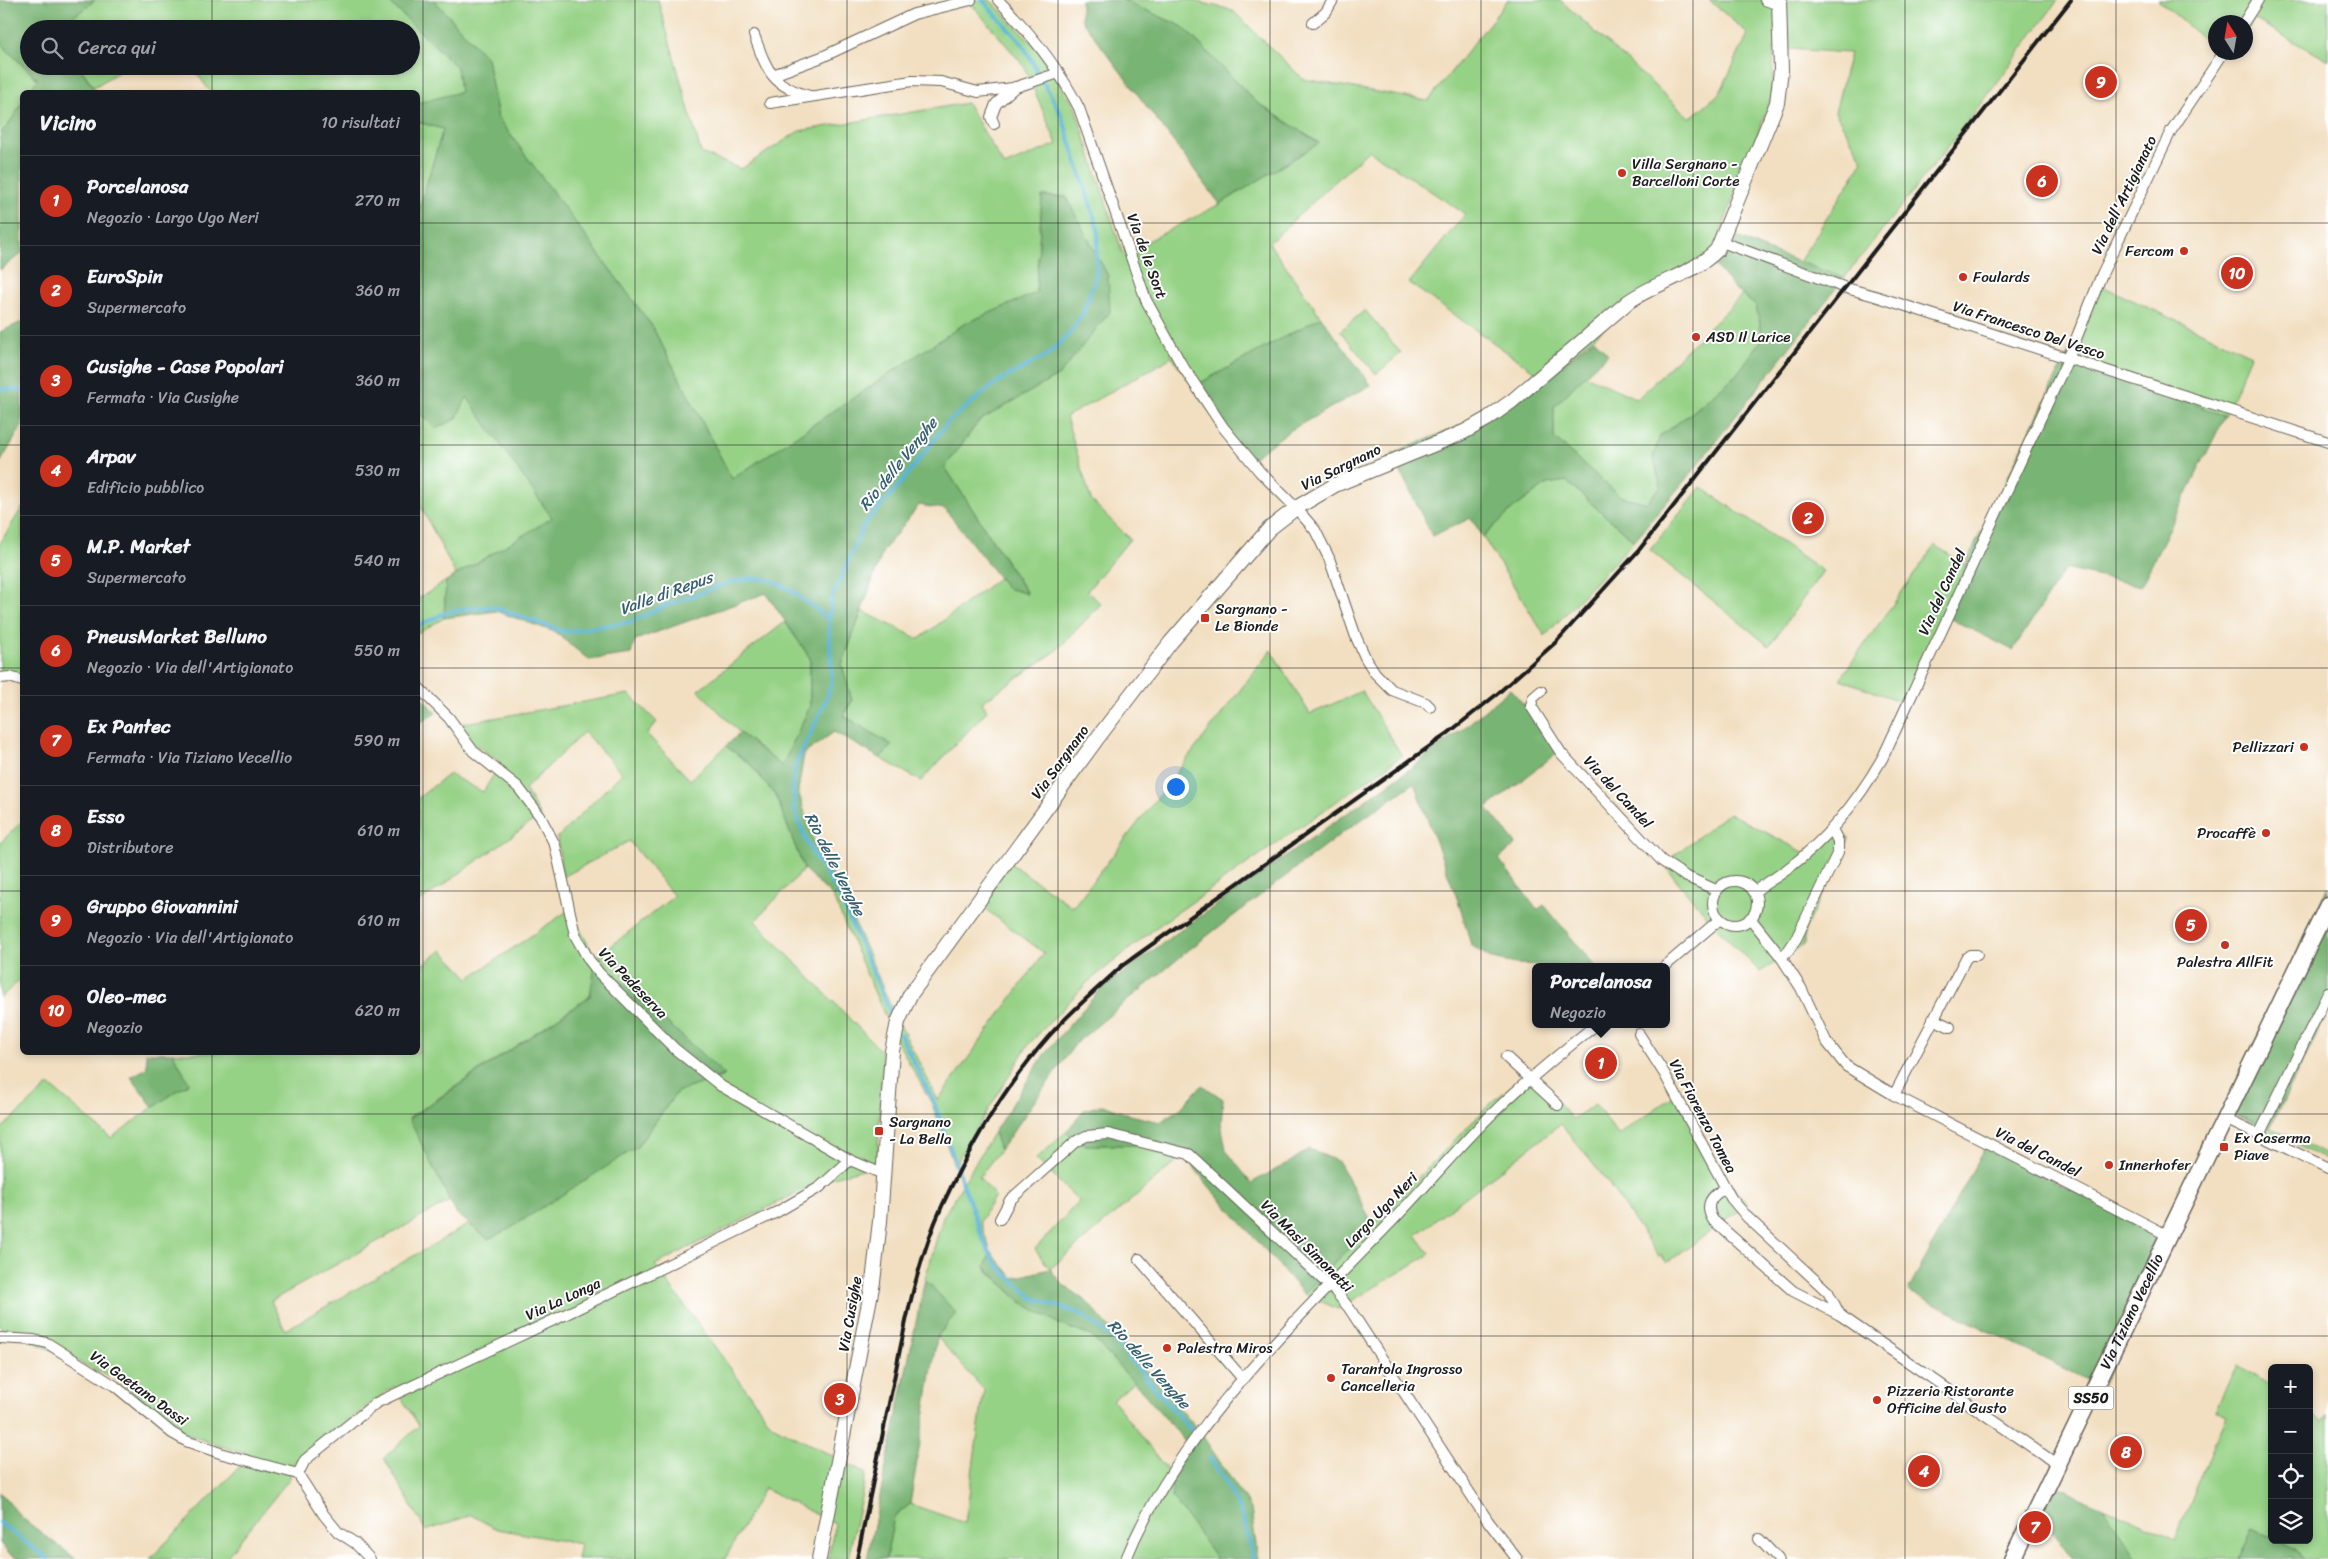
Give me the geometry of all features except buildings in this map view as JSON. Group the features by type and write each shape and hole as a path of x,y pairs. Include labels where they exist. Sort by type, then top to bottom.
{"main road":[{"name":"Via Tiziano Vecellio","path":"2012,1559 2328,905"}],"street":[{"path":"773,75 822,57 914,14 970,0"},
{"name":"Via de le Sort","path":"998,0 1022,24 1059,73 1079,108 1146,300 1180,362 1223,427 1260,472 1296,508"},
{"path":"1313,23 1326,12 1333,0"},
{"path":"1765,0 1773,3 1779,1"},
{"path":"2248,15 2258,0"},
{"name":"Via Sargnano","path":"889,1071 897,1028 910,995 932,963 1096,740 1171,642 1246,553 1269,529 1296,508 1335,485 1464,432 1487,419 1512,401 1628,302 1647,290 1700,264 1717,250 1722,242 1777,103 1781,70 1779,1"},
{"path":"754,35 765,65 780,84 815,97"},
{"name":"Via dell'Artigianato","path":"2068,359 2102,274 2171,131 2219,60"},
{"path":"770,104 912,81 941,82 978,92 1015,88 1059,73"},
{"path":"994,124 992,117 996,104 1015,88"},
{"name":"Via Francesco Del Vesco","path":"1722,242 1846,288 1884,298 2328,442"},
{"name":"Via del Candel","path":"1754,892 1786,870 1832,830 1864,790 1883,757 2068,359"},
{"path":"1296,508 1315,530 1323,544 1364,657 1383,682 1392,690 1426,702 1430,707"},
{"path":"0,678 14,678 20,680"},
{"name":"Via Pedeserva","path":"420,689 449,718 473,751 518,787 540,816 555,845 575,935 589,960 599,973 675,1049 721,1086 850,1160 878,1172 884,1172"},
{"name":"Via del Candel","path":"1541,691 1533,698 1531,706 1561,753 1662,861 1685,876 1716,890"},
{"path":"1781,957 1788,951 1796,939 1838,852 1838,841 1832,830"},
{"path":"1732,881 1745,883 1754,892 1756,906 1750,918 1745,922 1732,924 1720,918 1713,908 1716,890 1732,881"},
{"path":"1669,963 1720,918"},
{"name":"Via del Candel","path":"1750,918 1781,957 1802,988 1826,1042 1839,1059 1854,1072 1894,1095 2168,1236"},
{"path":"1894,1095 1966,958 1970,955 1977,955"},
{"path":"2258,1135 2328,993"},
{"path":"1934,1019 1950,1027"},
{"name":"Largo Ugo Neri","path":"1126,1559 1148,1513 1188,1448 1243,1380 1488,1118 1530,1079 1591,1028"},
{"name":"Via Fiorenzo Tomea","path":"1639,1034 1664,1073 1725,1188 1747,1217 1828,1292 1840,1315"},
{"path":"1506,1057 1558,1105"},
{"name":"Via Cusighe","path":"819,1559 873,1282 884,1172 889,1071"},
{"path":"2225,1118 2328,1168"},
{"name":"Via Masi Simonetti","path":"1000,1219 1010,1200 1075,1142 1086,1136 1108,1134 1189,1154 1329,1286 1356,1319 1488,1521 1517,1559"},
{"name":"Via La Longa","path":"298,1474 305,1460 323,1443 376,1403 778,1212 820,1187 850,1160"},
{"name":"Via Fiorenzo Tomea","path":"1725,1188 1709,1202 1709,1214 1713,1220 1793,1291 1840,1315 2058,1466"},
{"path":"1138,1259 1243,1380"},
{"name":"Via Gaetano Dassi","path":"0,1338 34,1340 47,1343 115,1386 172,1433 186,1441 222,1454 298,1474"},
{"path":"298,1474 324,1515 338,1532 355,1543 370,1559"},
{"path":"1759,1539 1778,1559"}],"green space":[{"path":"0,0 95,0 69,20 20,20 20,62 7,50 0,39"},
{"path":"95,0 387,0 408,20 69,20"},
{"path":"387,0 434,0 487,58 498,118 652,326 732,479 964,324 1036,293 1042,196 1066,197 1108,276 1110,312 1059,375 979,421 945,467 1027,594 1007,588 945,509 919,505 883,551 842,665 852,701 843,715 892,745 880,758 834,732 804,754 798,791 815,845 840,890 833,897 804,869 776,796 751,765 726,746 740,733 782,766 810,706 810,658 766,593 635,640 631,654 589,660 555,632 496,611 444,618 446,581 552,518 467,397 456,419 436,428 420,414 420,206 443,129 420,123 420,102 460,92 457,67 420,32 420,20 408,20"},
{"path":"434,0 658,0 701,153 741,169 799,131 967,103 1004,166 1057,144 1024,66 968,0 990,0 1036,47 1075,107 1123,254 1220,204 1319,143 1256,102 1183,27 1123,0 1190,0 1232,10 1303,79 1428,101 1508,0 1560,0 1690,118 1720,93 1748,34 1709,0 2058,0 1971,118 1844,278 1799,262 1863,161 1835,112 1850,53 1774,48 1772,96 1710,260 1641,297 1545,379 1409,283 1465,214 1369,150 1269,243 1321,317 1193,387 1172,357 1066,417 1091,500 1130,539 1087,591 1101,604 1056,651 982,702 987,711 921,781 880,758 892,745 843,716 852,701 842,665 862,611 919,639 999,578 1007,588 1027,593 945,467 979,421 1059,375 1067,197 1042,196 1036,293 964,324 732,479 652,326 498,118 487,58"},
{"path":"1081,0 1123,0 1183,27 1256,102 1319,143 1220,204 1081,19"},
{"path":"2158,0 2328,0 2328,61 2254,19 2253,21 2253,15 2208,15 2208,43"},
{"path":"420,32 457,67 460,93 420,103 420,90 208,89 198,75 420,75"},
{"path":"0,39 7,50 20,63 20,75 33,75 38,80 30,90 20,90 20,104 16,115 0,133"},
{"path":"34,75 85,75 95,90 30,90 38,79"},
{"path":"85,75 113,75 94,87"},
{"path":"20,106 20,255 0,270 0,133 8,125"},
{"path":"420,123 443,129 420,206"},
{"path":"1729,233 1764,249 1844,278 1692,472 1634,541 1566,481 1547,484 1514,508 1483,537 1471,518 1432,536 1392,454 1457,427 1528,394 1594,339 1608,354 1554,407 1554,438 1620,496 1647,503 1661,486 1653,457 1660,436 1694,411 1736,375 1763,338 1756,306 1736,290 1710,260"},
{"path":"2102,286 2251,355 2225,416 2067,355"},
{"path":"1742,295 1756,306 1763,338 1737,375 1694,411 1660,436 1653,457 1661,486 1647,503 1620,496 1554,438 1554,407 1585,375 1637,399"},
{"path":"1365,310 1401,353 1376,374 1340,331"},
{"path":"1321,317 1371,385 1289,431 1246,463 1193,387"},
{"path":"20,323 20,429 0,463 0,332"},
{"path":"2067,355 2225,416 2141,586 2065,569 2013,650 1945,616 1965,565"},
{"path":"467,396 553,518 456,575 420,505 420,414 436,428 456,419"},
{"path":"1566,481 1634,541 1545,636 1483,537 1514,508 1547,484"},
{"path":"1701,487 1823,571 1769,646 1650,550"},
{"path":"20,511 20,677 0,672 0,543"},
{"path":"1935,545 1965,565 1945,616 1905,703 1840,679"},
{"path":"446,581 444,618 420,632 420,598"},
{"path":"785,622 810,658 810,706 782,766 740,733 698,690"},
{"path":"1271,650 1310,714 1362,691 1402,756 1162,923 1088,982 1028,1045 960,1156 955,1168 932,1104 891,1030 833,897 840,890 893,1011 938,1100 1044,953 980,905 1010,863 1073,907"},
{"path":"1510,689 1563,748 1487,808 1516,844 1499,859 1537,910 1544,905 1593,963 1516,964 1492,959 1471,945 1460,906 1414,783 1345,831 1190,949 1076,1043 1000,1150 994,1132 1046,1052 1099,991 1171,937 1410,769 1465,727"},
{"path":"629,694 657,722 647,734 690,780 726,746 751,765 776,796 804,869 755,921 883,1053 877,1165 820,1181 655,1265 772,1425 866,1473 848,1559 828,1559 835,1524 764,1488 725,1559 577,1559 580,1544 497,1529 471,1515 426,1531 384,1458 419,1426 394,1386 292,1464 290,1478 225,1559 150,1559 250,1456 185,1434 114,1378 0,1327 0,1130 49,1085 111,1138 189,1083 174,1055 420,1055 420,966 442,950 469,978 569,910 596,958 674,896 629,841 563,877 557,838 622,773 584,732 525,789 540,816 420,902 420,796 449,774 483,792 501,763 448,726","holes":["590,996 724,1076 677,1092 637,1147 488,1239 469,1224 285,1330 271,1301 450,1201 409,1118"]},
{"path":"420,696 436,713 420,723"},
{"path":"1729,813 1809,855 1836,831 1849,837 1805,929 1804,944 1760,972 1714,925 1663,864"},
{"path":"20,823 20,980 0,998 0,843"},
{"path":"2328,887 2328,1010 2271,1127 2236,1114 2226,1103"},
{"path":"596,958 725,1075 677,1092 637,1147 509,1229 488,1239 456,1213 409,1119 590,996"},
{"path":"146,1055 174,1055 189,1083 153,1107 131,1077 147,1068"},
{"path":"1528,1072 1573,1119 1595,1104 1618,1135 1679,1092 1718,1165 1748,1204 1667,1263 1661,1255 1659,1257 1606,1180 1561,1124 1416,1235 1430,1254 1338,1309 1304,1294 1490,1104"},
{"path":"1202,1085 1223,1099 1221,1123 1226,1150 1251,1183 1290,1162 1309,1149 1339,1162 1373,1224 1304,1294 1208,1185 1176,1145 1086,1145 1066,1132 1084,1110 1103,1105 1130,1115 1160,1122 1181,1108"},
{"path":"2236,1115 2271,1127 2328,1156 2328,1161"},
{"path":"994,1132 1000,1150 979,1177 995,1196 980,1221 991,1252 985,1268 1020,1301 1061,1325 1091,1336 1134,1382 1113,1400 1171,1475 1200,1533 1217,1559 886,1559 894,1517 910,1504 965,1523 984,1390 937,1337 956,1313 925,1279 943,1217"},
{"path":"1066,1132 1086,1145 1176,1145 1184,1155 1050,1269 1035,1249 1079,1201 1036,1159"},
{"path":"1985,1147 2174,1240 2101,1387 1908,1291"},
{"path":"991,1252 1013,1278 1050,1269 1063,1285 1087,1302 1200,1432 1251,1509 1258,1559 1217,1559 1172,1497 1171,1475 1190,1447 1091,1336 1061,1325 1020,1301 985,1267"},
{"path":"925,1279 956,1313 937,1337 910,1504 894,1517 886,1559 867,1559"},
{"path":"2238,1365 2268,1384 2268,1536 2252,1528 2238,1559 2137,1559 2103,1507 2176,1539 2226,1415 2215,1410"},
{"path":"2313,1415 2324,1422 2328,1415 2328,1559 2303,1559 2297,1551 2284,1544 2313,1544"},
{"path":"2054,1486 2103,1507 2137,1559 2073,1559 2040,1515"},
{"path":"0,1492 22,1518 76,1559 19,1559 8,1553 0,1543"},
{"path":"2252,1528 2268,1536 2268,1544 2284,1544 2297,1552 2303,1559 2238,1559"}],"waterway":[{"name":"Rio delle Venghe","path":"894,1021 838,893 809,847 795,812 793,787 795,766 825,703 832,681 829,619 832,598 864,525 896,489 949,421 997,382 1048,355 1070,333 1083,313 1096,277 1098,229 1062,116 1023,45 982,0"},
{"name":"Valle di Repus","path":"0,389 20,390"},
{"name":"Valle di Repus","path":"420,625 445,613 470,608 493,607 565,632 631,622 665,606 731,582 753,578 771,580 789,589 829,619"},
{"name":"Rio delle Venghe","path":"900,1034 935,1105 982,1237 992,1258 1004,1272 1033,1298 1081,1314 1113,1339 1191,1430"},
{"name":"Rio delle Venghe","path":"1210,1458 1238,1506 1247,1530 1253,1559"},
{"path":"0,1523 48,1559"}],"railway":[{"path":"857,1559 907,1316 925,1249 942,1206 964,1161 1003,1096 1033,1055 1067,1017 1123,965 1447,734 1496,695 1556,642 1639,550 2071,0"}],"place":[{"name":"Gruppo Giovannini","path":"2101,82"},
{"name":"Villa Sergnano - Barcelloni Corte","path":"1622,173"},
{"name":"PneusMarket Belluno","path":"2042,181"},
{"name":"Fercom","path":"2184,251"},
{"name":"Oleo-mec","path":"2237,273"},
{"name":"Foulards","path":"1963,277"},
{"name":"ASD Il Larice","path":"1696,337"},
{"name":"EuroSpin","path":"1808,518"},
{"name":"Sargnano - Le Bionde","path":"1205,618"},
{"name":"Pellizzari","path":"2304,747"},
{"name":"Procaffè","path":"2266,833"},
{"name":"M.P. Market","path":"2191,925"},
{"name":"Palestra AllFit","path":"2225,945"},
{"name":"Porcelanosa","path":"1601,1063"},
{"name":"Sargnano - La Bella","path":"879,1131"},
{"name":"Ex Caserma Piave","path":"2224,1147"},
{"name":"Innerhofer","path":"2109,1165"},
{"name":"Palestra Miros","path":"1167,1348"},
{"name":"Tarantola Ingrosso Cancelleria","path":"1331,1378"},
{"name":"Cusighe - Case Popolari","path":"840,1399"},
{"name":"Pizzeria Ristorante Officine del Gusto","path":"1877,1400"},
{"name":"Esso","path":"2126,1452"},
{"name":"Arpav","path":"1924,1471"},
{"name":"Ex Pantec","path":"2035,1527"}]}
